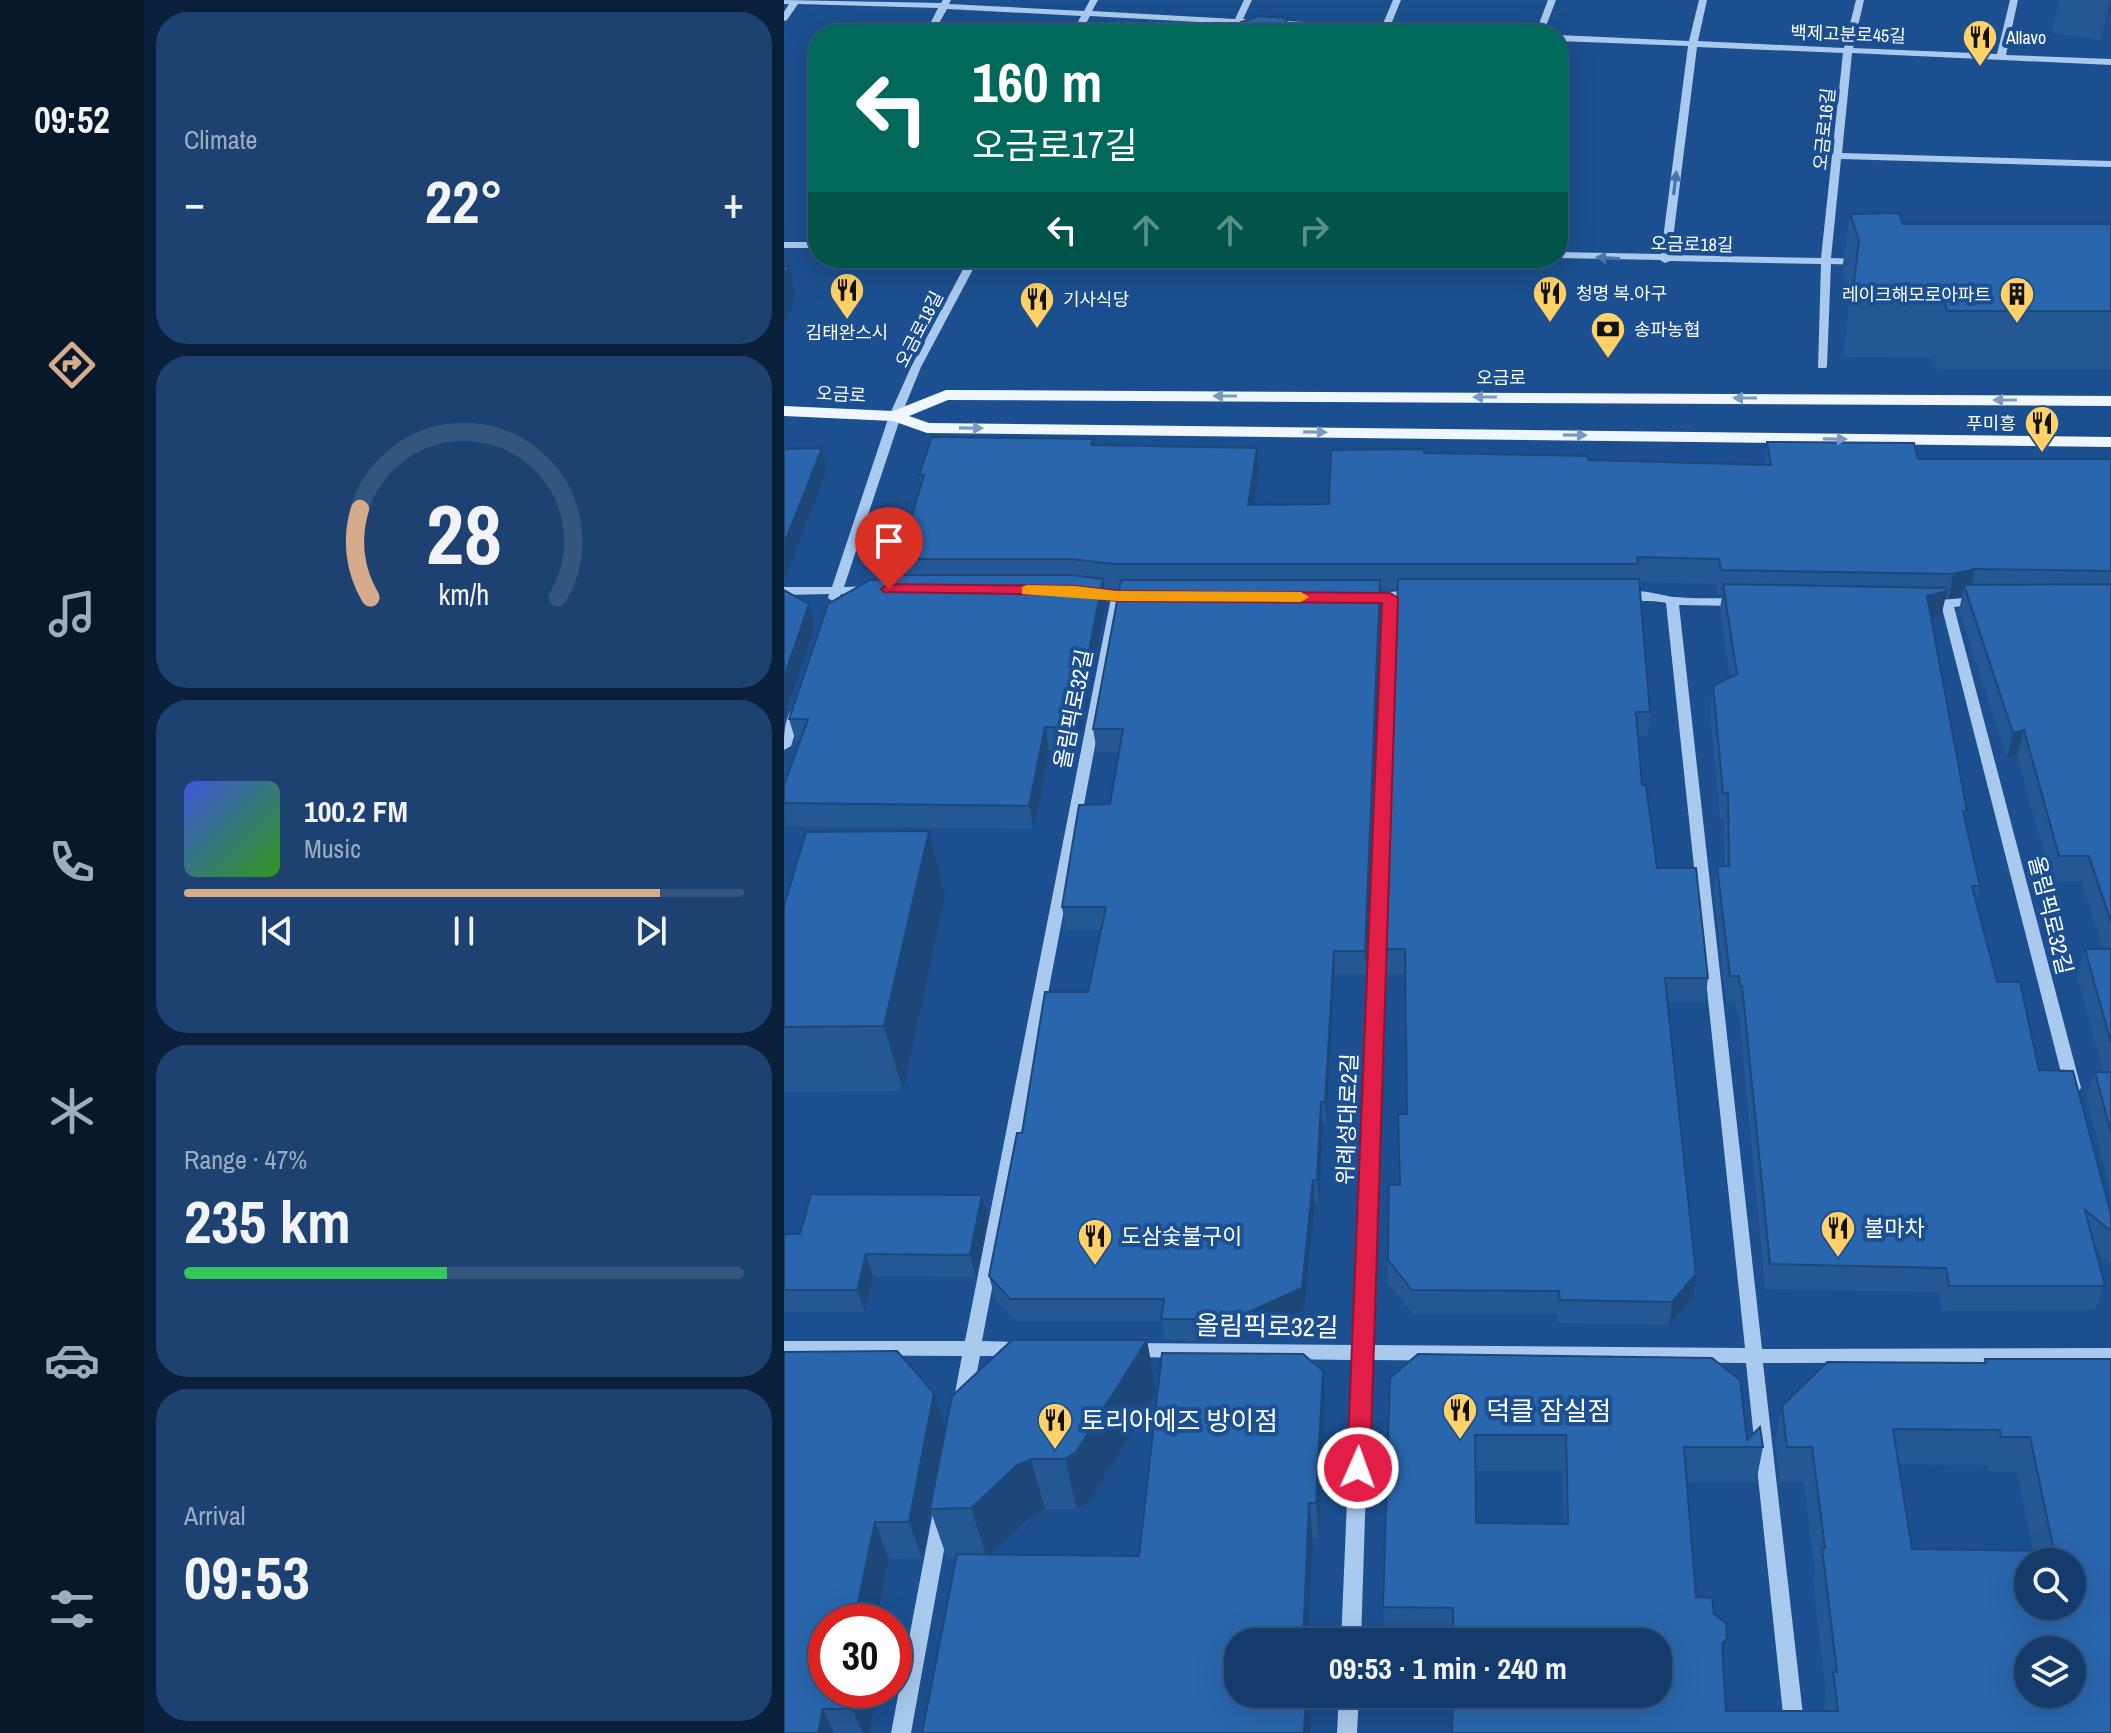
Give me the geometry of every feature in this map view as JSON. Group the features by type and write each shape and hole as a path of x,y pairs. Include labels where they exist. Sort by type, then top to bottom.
{"main road":[{"name":"오금로","path":"895,416 946,395 2111,401"},
{"name":"오금로","path":"784,411 895,416 927,428 2111,442"}],"street":[{"path":"1080,24 1094,0"},
{"path":"1235,24 1248,0"},
{"path":"1387,24 1397,0"},
{"path":"1543,24 1552,0"},
{"path":"1665,260 1693,43 1703,0"},
{"name":"오금로16길","path":"1822,366 1826,262 1848,49 1860,0"},
{"path":"2001,56 2014,0"},
{"path":"784,18 791,1 946,3 1276,24"},
{"path":"934,24 946,3"},
{"name":"백제고분로45길","path":"1568,38 2111,62"},
{"path":"1837,156 2111,164"},
{"path":"784,245 808,245"},
{"name":"오금로18길","path":"1568,255 1826,262"},
{"path":"1826,262 1873,262"},
{"name":"오금로18길","path":"831,605 895,416 916,367 969,268"},
{"path":"784,591 889,589"},
{"path":"1075,591 1147,596"},
{"path":"1344,597 1390,598 1426,594"},
{"name":"올림픽로32길","path":"961,1410 1117,596"},
{"path":"1607,596 1748,602"},
{"name":"위례성대로2길","path":"1352,1628 1390,598"},
{"path":"1672,601 1795,1733"},
{"path":"1918,605 1948,606 1986,601"},
{"name":"올림픽로32길","path":"1948,606 2075,1097"},
{"path":"784,746 803,690"},
{"path":"784,1348 1035,1349"},
{"name":"올림픽로32길","path":"1113,1350 1753,1356 2111,1355"},
{"path":"901,1733 944,1503"},
{"path":"1347,1733 1348,1708"}],"building":[{"path":"1260,16 1287,18 1286,24 1241,22"},
{"path":"1899,213 1903,224 2111,224 2111,311 1947,311 1944,300 1852,299 1859,240 1850,214"},
{"path":"932,437 1093,439 1091,445 1257,448 1248,505 1329,504 1331,450 1424,449 1424,453 1588,456 1588,460 1771,465 1767,442 1914,443 1918,459 2111,459 2111,571 1975,569 1953,574 1721,570 1719,559 1637,557 1638,564 1114,564 1071,559 899,559 924,475 919,475"},
{"path":"822,448 784,544 784,449"},
{"path":"896,575 1071,575 1103,579 1074,728 1045,727 1029,806 784,803 784,785 808,719 789,719 828,604 870,580 894,580"},
{"path":"1398,579 1639,579 1650,712 1636,712 1642,785 1646,785 1657,868 1696,868 1708,978 1665,978 1696,1274 1672,1302 1560,1300 1559,1291 1412,1290 1388,1260 1389,1185 1400,1185 1398,1114 1407,1114 1405,949 1386,949"},
{"path":"1121,580 1380,580 1365,951 1334,951 1325,1102 1321,1102 1317,1180 1313,1180 1302,1288 1233,1319 1161,1319 1164,1299 1010,1299 989,1276 1017,1133 1022,1133 1045,992 1088,992 1106,907 1062,907 1079,805 1110,804 1123,729 1093,729"},
{"path":"1723,584 1946,588 1947,591 1927,596 1967,811 1963,811 1980,886 1972,886 1997,982 2020,982 2039,1070 2073,1071 2111,1214 2111,1231 2085,1210 2105,1286 1949,1286 1946,1268 1770,1264 1742,986 1739,976 1730,976 1717,866 1729,866 1728,793 1723,793 1713,686 1737,674"},
{"path":"2111,584 2111,922 2089,856 2059,856 2024,730 2013,733 1964,585"},
{"path":"784,590 809,604 784,677"},
{"path":"929,831 884,1026 784,1027 784,906 806,832"},
{"path":"2085,949 2111,949 2111,1043"},
{"path":"2095,1072 2111,1072 2111,1133"},
{"path":"811,1194 982,1195 970,1255 866,1254 857,1290 784,1290 784,1234 800,1234"},
{"path":"1012,1340 1147,1340 1076,1452 1065,1459 1031,1459 1016,1466 971,1508 930,1509 952,1396"},
{"path":"897,1351 934,1393 909,1522 875,1522 858,1604 808,1604 808,1708 852,1708 823,1709 818,1733 784,1733 784,1352"},
{"path":"1162,1353 1303,1354 1323,1371 1316,1503 1309,1503 1304,1628 1224,1628 1224,1708 1305,1708 1304,1733 922,1733 957,1554 1139,1556"},
{"path":"1418,1354 1712,1358 1740,1380 1747,1440 1760,1427 1763,1447 1684,1447 1696,1597 1712,1598 1714,1614 1726,1623 1727,1638 1722,1644 1726,1711 1838,1711 1833,1672 1837,1672 1822,1548 1825,1548 1812,1447 1787,1447 1782,1406 1827,1362 1986,1363 1985,1359 2111,1359 2111,1733 1452,1733 1453,1708 1672,1708 1672,1628 1453,1628 1453,1608 1383,1607 1390,1378","holes":["1893,1429 2000,1430 2001,1437 2030,1437 2053,1548 2086,1548 2086,1620 2014,1620 2014,1550 1912,1549","1475,1435 1566,1435 1568,1524 1476,1523"]}],"slow traffic":[{"path":"1027,590 1117,596 1301,597"}],"place":[{"name":"Allavo","path":"1980,68"},
{"name":"김태완스시","path":"847,321"},
{"name":"청명 복.아구","path":"1550,324"},
{"name":"레이크해모로아파트","path":"2017,325"},
{"name":"기사식당","path":"1037,330"},
{"name":"송파농협","path":"1608,360"},
{"name":"푸미흥","path":"2042,454"},
{"name":"불마차","path":"1838,1259"},
{"name":"도삼숯불구이","path":"1095,1267"},
{"name":"덕클 잠실점","path":"1460,1441"},
{"name":"토리아에즈 방이점","path":"1055,1451"}],"route":[{"path":"889,589 1075,591 1117,596 1390,598 1358,1468"}]}
